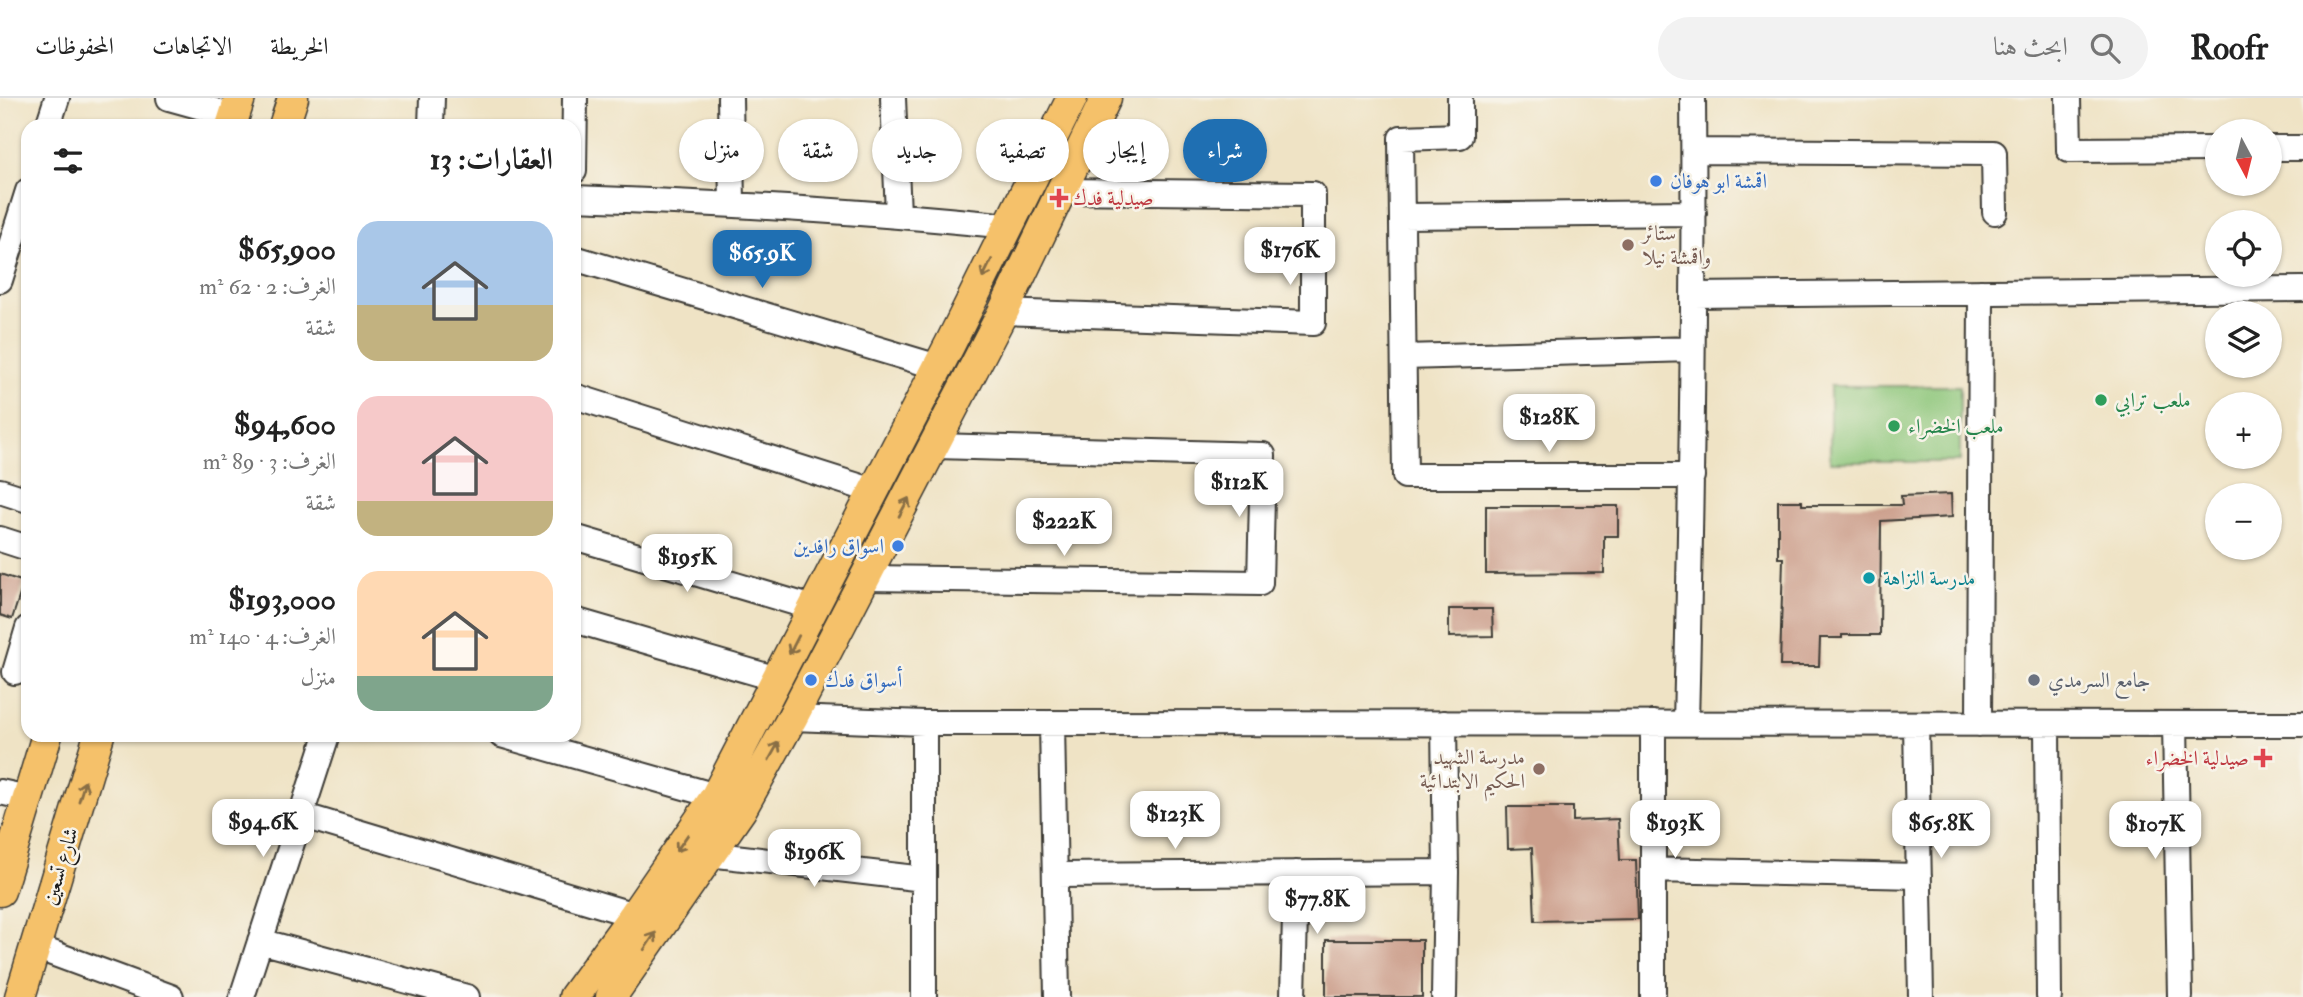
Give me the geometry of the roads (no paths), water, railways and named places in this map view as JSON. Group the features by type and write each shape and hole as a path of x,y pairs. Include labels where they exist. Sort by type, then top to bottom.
{"main road":[{"path":"286,119 293,98"},
{"path":"574,997 716,796 944,356 1072,98"},
{"path":"611,997 741,810 792,718 936,446 1106,98"},
{"path":"944,356 979,358"},
{"path":"0,891 14,795 43,742"},
{"name":"شارع تسعين","path":"20,997 97,742"}],"street":[{"path":"50,119 57,98"},
{"path":"169,98 235,113"},
{"path":"431,119 432,98"},
{"path":"575,98 575,119"},
{"path":"730,98 732,203"},
{"path":"893,98 898,214"},
{"path":"1460,98 1460,136 1401,138 1405,476 1692,476"},
{"path":"1686,723 1695,295 1693,98"},
{"path":"2068,98 2069,150 2205,149"},
{"path":"2282,148 2303,148"},
{"path":"1693,151 1994,153 1995,212"},
{"path":"1003,312 1313,323 1313,194 1061,191"},
{"path":"581,198 732,203 898,214 1009,226"},
{"path":"0,280 21,213"},
{"path":"1402,216 1695,213"},
{"path":"581,260 944,356"},
{"path":"1695,295 2303,289"},
{"path":"1979,724 1981,292"},
{"path":"1404,357 1692,349"},
{"path":"581,398 874,491"},
{"path":"866,578 1260,583 1263,455 936,446"},
{"path":"0,491 21,498"},
{"path":"0,539 21,546"},
{"path":"581,539 813,608"},
{"path":"581,622 777,678"},
{"path":"15,672 21,652"},
{"path":"792,718 925,723 2303,724"},
{"path":"924,997 925,723"},
{"path":"1052,723 1057,997"},
{"path":"1444,723 1444,997"},
{"path":"1653,723 1653,997"},
{"path":"1916,724 1921,997"},
{"path":"2047,724 2049,997"},
{"path":"2175,724 2180,997"},
{"path":"242,997 325,742"},
{"path":"526,742 716,796"},
{"path":"301,815 634,915"},
{"path":"709,854 924,879"},
{"path":"1653,870 1919,876"},
{"path":"1055,875 1446,872"},
{"path":"1293,997 1296,873"},
{"path":"260,941 467,997"},
{"path":"36,947 171,997"}],"place":[{"name":"اقمشة ابو هوفان","path":"1656,181"},
{"name":"صيدلية فدك","path":"1059,198"},
{"name":"ستائر واقمشة نيلا","path":"1628,245"},
{"name":"ملعب ترابي","path":"2101,400"},
{"name":"ملعب الخضراء","path":"1894,426"},
{"name":"اسواق رافدين","path":"898,546"},
{"name":"مدرسة النزاهة","path":"1869,578"},
{"name":"أسواق فدك","path":"811,680"},
{"name":"جامع السرمدي","path":"2034,680"},
{"name":"صيدلية الخضراء","path":"2263,758"},
{"name":"مدرسة الشهيد الحكيم الابتدائية","path":"1539,769"}]}
